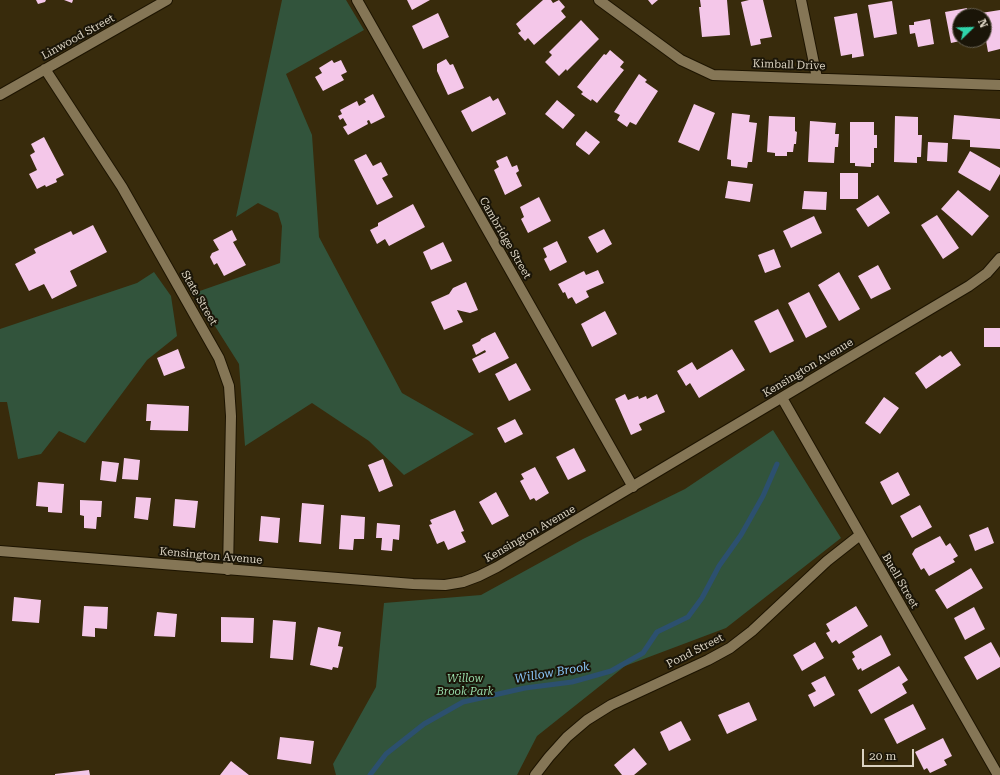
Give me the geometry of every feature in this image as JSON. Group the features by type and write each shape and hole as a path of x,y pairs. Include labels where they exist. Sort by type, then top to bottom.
{"street":[{"name":"Linwood Street","path":"0,95 167,0"},
{"name":"Cambridge Street","path":"357,0 633,487"},
{"name":"Kimball Drive","path":"600,0 681,60 713,74 1000,85"},
{"path":"801,0 817,78"},
{"name":"State Street","path":"45,69 122,187 219,358 229,386 231,416 228,570"},
{"name":"Kensington Avenue","path":"0,551 412,584 435,585 458,583 474,579 491,571 633,487 969,286 998,265"},
{"name":"Buell Street","path":"782,398 998,775"},
{"name":"Pond Street","path":"535,775 567,737 587,720 611,705 708,660 730,648 752,631 827,561 860,535"}],"green space":[{"path":"282,0 346,0 364,30 286,74 312,135 319,237 402,393 474,434 404,475 369,441 312,403 245,446 239,364 194,293 280,263 282,226 278,213 258,203 236,217"},
{"path":"154,272 171,296 177,336 147,360 85,443 59,431 41,454 18,459 7,402 0,402 0,329 137,283"},
{"name":"Willow Brook Park","path":"773,430 841,538 726,628 625,666 537,736 517,775 336,775 333,764 376,687 384,603 481,595 583,539 685,489"}],"building":[{"path":"36,0 46,0 45,2 38,4"},
{"path":"64,0 73,0 72,3"},
{"path":"407,0 430,0 412,10"},
{"path":"543,0 551,0 553,3 559,0 565,7 561,11 566,17 534,45 528,38 525,41 518,33 521,31 516,24"},
{"path":"648,0 658,0 652,5"},
{"path":"700,0 727,0 730,35 702,37 699,7 701,7"},
{"path":"749,0 763,0 772,37 760,39 761,44 751,46 741,2"},
{"path":"892,1 897,34 874,38 868,5"},
{"path":"1000,10 1000,49 988,52 987,48 992,48 992,11"},
{"path":"952,11 951,43 945,12"},
{"path":"438,13 449,37 423,49 412,26"},
{"path":"857,13 864,56 852,58 852,54 841,56 834,17"},
{"path":"930,19 934,44 918,47 915,33 910,34 909,25 914,25 914,22"},
{"path":"581,20 599,39 567,71 566,69 559,76 545,62 552,55 549,52"},
{"path":"610,50 624,62 620,67 624,70 597,103 581,94 583,92 577,87 604,54 606,55"},
{"path":"446,59 450,65 453,64 464,88 448,95 437,71 437,64"},
{"path":"332,60 334,63 341,60 347,72 341,75 344,80 323,91 315,77 322,73 319,68"},
{"path":"639,74 647,80 645,82 658,91 636,125 630,122 627,127 617,120 620,115 614,112"},
{"path":"373,94 385,117 371,124 369,120 367,121 368,124 348,135 343,127 347,125 343,118 340,120 338,116 342,114 340,110 357,101 359,106 366,102 364,99"},
{"path":"490,96 493,101 498,98 506,114 472,132 461,111"},
{"path":"557,100 575,115 563,129 545,114"},
{"path":"694,104 715,113 699,151 678,142"},
{"path":"732,113 750,115 749,122 757,123 752,162 748,162 747,168 731,166 731,160 727,159"},
{"path":"954,115 1000,119 1000,149 970,147 970,140 952,139"},
{"path":"769,116 795,117 795,131 797,132 796,144 794,144 793,152 787,152 787,156 775,156 775,153 767,152"},
{"path":"895,116 918,117 918,135 922,135 921,157 917,157 917,163 894,162"},
{"path":"810,121 836,123 835,134 839,134 838,147 835,147 834,163 808,162"},
{"path":"850,122 874,122 874,135 877,135 877,148 874,148 874,163 871,163 871,167 855,166 855,163 850,163"},
{"path":"586,131 600,142 589,155 576,145"},
{"path":"44,137 64,175 56,179 57,182 37,189 29,174 37,170 30,155 35,152 31,144"},
{"path":"928,142 948,143 947,162 927,161"},
{"path":"970,151 1000,168 1000,174 990,191 958,172"},
{"path":"366,154 373,166 381,162 388,175 382,178 393,197 377,205 354,160"},
{"path":"507,156 512,167 517,165 519,171 516,173 522,186 505,195 494,170 499,167 496,161"},
{"path":"840,173 858,173 858,199 840,199"},
{"path":"728,181 753,184 750,202 725,198"},
{"path":"958,190 989,216 972,236 941,209"},
{"path":"804,191 827,192 826,210 802,209"},
{"path":"878,195 890,213 868,227 856,209"},
{"path":"539,197 551,221 528,233 521,219 524,217 520,207"},
{"path":"413,204 425,227 389,246 385,239 377,244 370,230 378,226 378,223"},
{"path":"937,215 959,248 943,259 921,225"},
{"path":"814,216 822,233 791,248 783,231"},
{"path":"93,225 107,252 70,271 77,286 52,299 44,284 29,291 15,264 36,253 34,249 71,231 73,235"},
{"path":"604,229 612,244 597,253 588,237"},
{"path":"232,230 237,240 233,242 246,265 224,276 217,263 214,265 210,257 212,253 219,250 213,240"},
{"path":"557,241 567,262 550,271 544,259 547,257 543,248"},
{"path":"443,242 452,261 431,270 423,252"},
{"path":"774,249 781,267 765,273 758,255"},
{"path":"878,265 891,289 871,299 858,276"},
{"path":"598,270 604,283 586,291 589,297 576,304 572,297 568,299 565,292 563,293 558,284 584,271 586,275"},
{"path":"839,272 860,309 839,321 818,285"},
{"path":"466,282 478,310 470,313 457,310 463,322 444,330 431,302 449,294 453,288"},
{"path":"809,292 827,327 806,338 788,303"},
{"path":"778,309 794,341 770,353 754,321"},
{"path":"605,311 617,334 592,347 581,324"},
{"path":"984,328 1000,328 1000,347 984,347"},
{"path":"495,332 509,358 479,373 472,359 486,352 485,350 476,355 472,345"},
{"path":"178,349 185,368 164,376 157,358"},
{"path":"732,349 745,370 699,398 690,383 686,386 677,371 692,362 697,370"},
{"path":"951,351 961,365 926,389 915,373 940,355 942,357"},
{"path":"516,363 531,390 509,401 495,374"},
{"path":"625,394 628,400 638,396 639,399 646,396 647,399 657,394 665,412 639,424 642,430 631,435 615,399"},
{"path":"884,397 899,408 880,434 865,423"},
{"path":"147,404 189,406 188,431 150,430 151,421 146,421"},
{"path":"515,419 523,434 505,443 497,428"},
{"path":"574,448 586,471 568,480 556,457"},
{"path":"124,458 140,460 138,480 122,479"},
{"path":"383,459 393,486 379,492 368,465"},
{"path":"102,461 119,463 116,482 100,480"},
{"path":"535,467 549,493 536,501 534,498 530,500 520,481 524,479 521,474"},
{"path":"898,472 910,495 892,505 880,482"},
{"path":"38,482 64,484 62,513 48,512 48,507 36,506"},
{"path":"496,492 509,516 492,525 479,502"},
{"path":"136,497 151,498 148,520 134,518"},
{"path":"175,499 198,501 195,528 173,526"},
{"path":"80,500 102,501 101,517 97,517 96,529 84,528 84,516 80,515"},
{"path":"302,503 324,505 321,544 299,542"},
{"path":"920,505 932,527 912,538 900,516"},
{"path":"455,510 464,531 461,532 466,542 448,550 444,541 437,544 429,525 432,524 430,520"},
{"path":"341,515 365,517 364,539 354,539 353,550 339,549"},
{"path":"261,516 280,518 278,543 259,541"},
{"path":"377,523 400,525 399,540 393,539 392,551 381,550 382,538 376,538"},
{"path":"988,527 994,543 975,551 969,535"},
{"path":"940,536 946,546 950,543 958,556 953,559 955,562 929,576 924,568 921,570 912,554 915,549"},
{"path":"971,568 983,588 947,609 935,590"},
{"path":"14,597 41,600 39,623 12,621"},
{"path":"84,606 108,607 107,629 95,628 95,637 82,636"},
{"path":"856,606 868,626 839,644 836,640 832,643 826,633 830,631 826,624"},
{"path":"974,607 985,629 965,640 954,618"},
{"path":"157,612 177,614 175,637 154,636"},
{"path":"221,617 254,618 253,643 221,642"},
{"path":"273,620 296,622 293,660 270,658"},
{"path":"318,627 341,632 338,646 343,647 338,668 333,667 332,670 310,665"},
{"path":"881,635 891,655 862,671 861,668 858,670 852,659 855,657 852,652"},
{"path":"815,642 824,658 802,671 793,655"},
{"path":"991,642 1000,658 1000,667 977,680 964,657"},
{"path":"899,666 908,680 902,684 907,693 871,714 858,690"},
{"path":"825,676 835,695 814,707 808,695 816,691 811,683"},
{"path":"749,702 757,720 727,734 718,715"},
{"path":"913,704 926,729 897,744 884,719"},
{"path":"681,721 691,740 669,751 660,732"},
{"path":"280,737 314,741 311,764 277,759"},
{"path":"943,738 952,756 944,760 947,765 930,773 927,768 924,770 915,752"},
{"path":"634,748 647,764 634,775 622,775 614,765"},
{"path":"231,761 249,775 220,775"},
{"path":"89,770 90,775 55,775 55,774"}],"waterway":[{"name":"Willow Brook","path":"370,775 386,754 424,724 463,702 525,688 572,682 611,671 643,653 657,632 688,617 702,598 719,566 741,535 763,496 777,464"}]}
